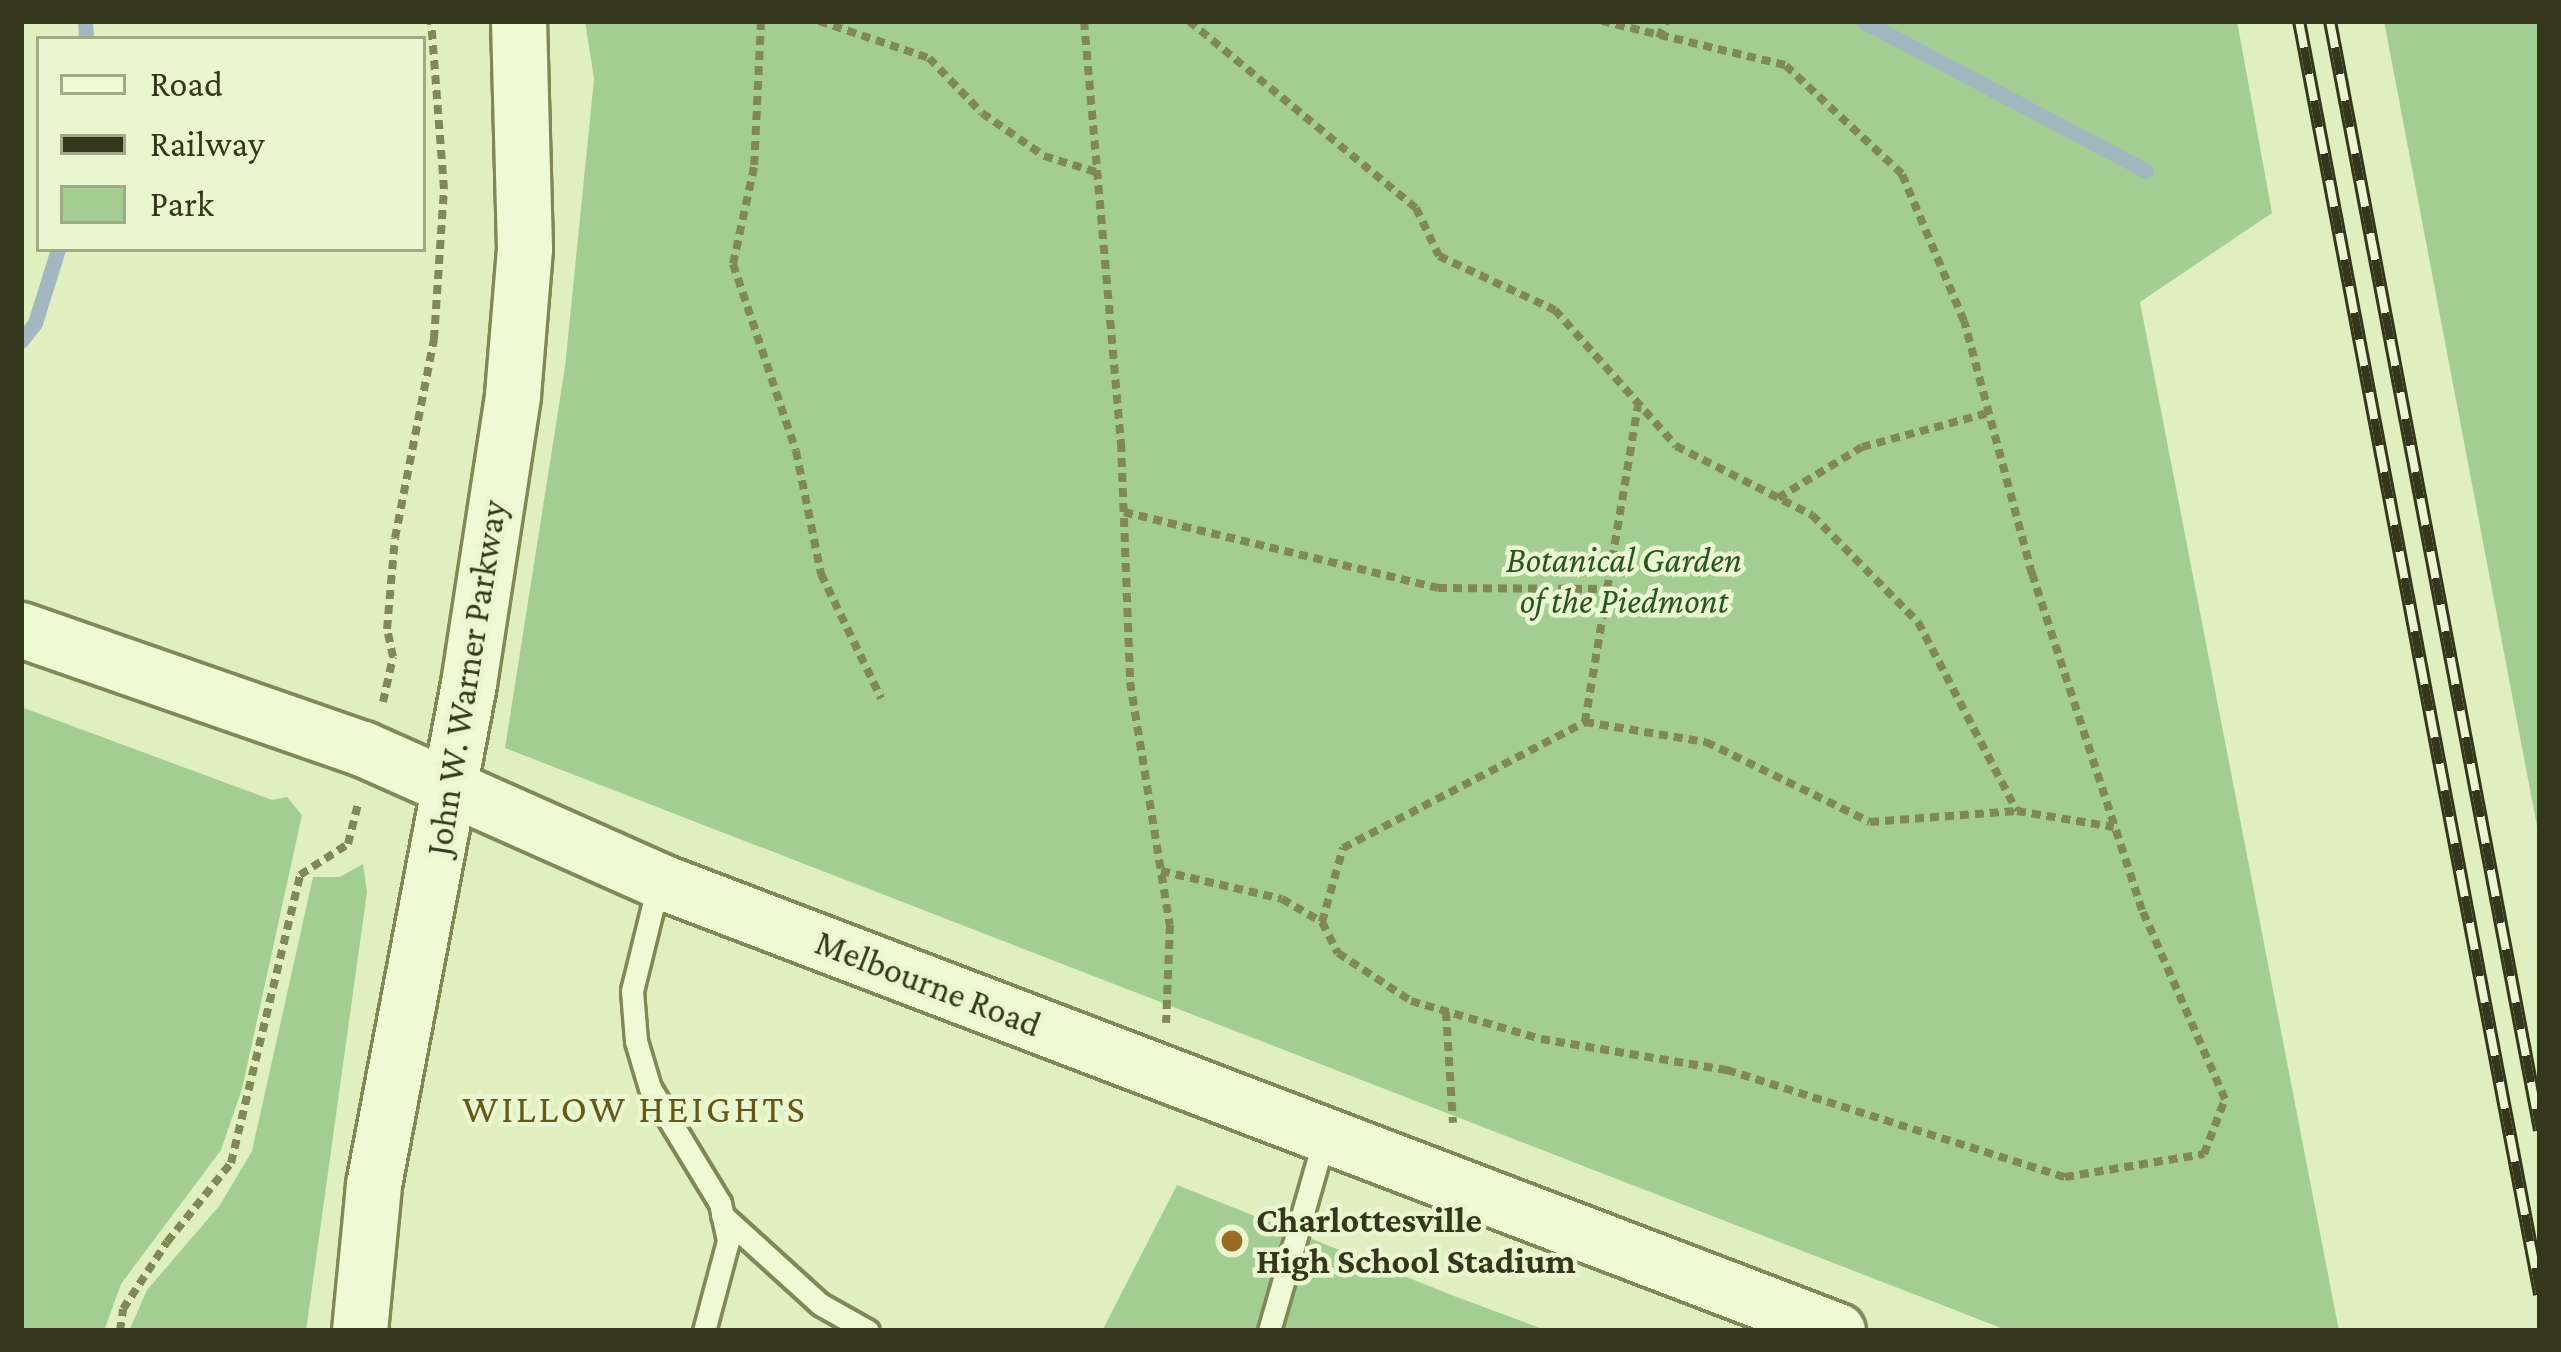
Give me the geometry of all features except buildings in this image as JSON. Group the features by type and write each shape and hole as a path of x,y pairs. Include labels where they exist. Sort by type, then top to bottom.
{"street":[{"name":"John W. Warner Parkway","path":"359,1331 374,1185 450,791 513,395 525,249 519,21"},
{"name":"Melbourne Road","path":"21,630 362,748 659,881 1838,1331"}],"lane":[{"path":"659,881 632,992 636,1041 650,1088 722,1215 820,1304 868,1331"},
{"path":"1269,1331 1325,1136"},
{"path":"704,1331 723,1279 722,1215"}],"path":[{"path":"393,657 387,629 395,538 434,339 444,189 431,21"},
{"path":"761,21 754,167 733,264 796,451 821,574 881,698"},
{"path":"819,21 929,58 982,113 1044,156 1096,172"},
{"path":"1084,21 1124,512 1130,682 1170,925 1168,1014 1155,1071"},
{"path":"1189,21 1416,208 1439,256 1555,310 1676,446 1812,515 1918,622 2017,811"},
{"path":"1162,871 1282,899 1322,922 1338,953 1411,1001 1540,1039 1727,1070 2065,1177 2204,1154 2225,1099 2114,827 1964,321 1902,174 1785,65 1602,21"},
{"path":"1659,38 1666,21"},
{"path":"1585,722 1638,404"},
{"path":"1778,498 1862,447 1988,413"},
{"path":"1124,512 1438,588 1607,589"},
{"path":"1322,922 1343,848 1585,722 1706,742 1870,822 2017,811 2114,827"},
{"path":"120,1331 124,1309 167,1242 231,1163 301,874 348,844"},
{"path":"1446,1012 1454,1123"}],"green space":[{"name":"Botanical Garden of the Piedmont","path":"585,21 2237,21 2272,213 2140,302 2339,1331 2009,1331 505,748 565,367 594,79"},
{"path":"2384,21 2540,21 2540,842"},
{"path":"21,707 272,800 287,797 302,815 242,1089 221,1150 121,1284 104,1331 21,1331"},
{"path":"363,864 367,892 306,1331 129,1331 147,1290 220,1205 252,1151 313,877 340,877"},
{"name":"Charlottesville High School Stadium","path":"1177,1185 1454,1296 1548,1331 1102,1331"}],"waterway":[{"path":"85,21 86,36"},
{"path":"1863,21 2146,171"},
{"path":"21,341 35,323 57,252"}],"railway":[{"path":"2299,21 2540,1294"},
{"path":"2330,21 2540,1130"}],"place":[{"name":"Charlottesville High School Stadium","path":"1232,1241"}],"district":[{"name":"WILLOW HEIGHTS","path":"635,1109"}]}
